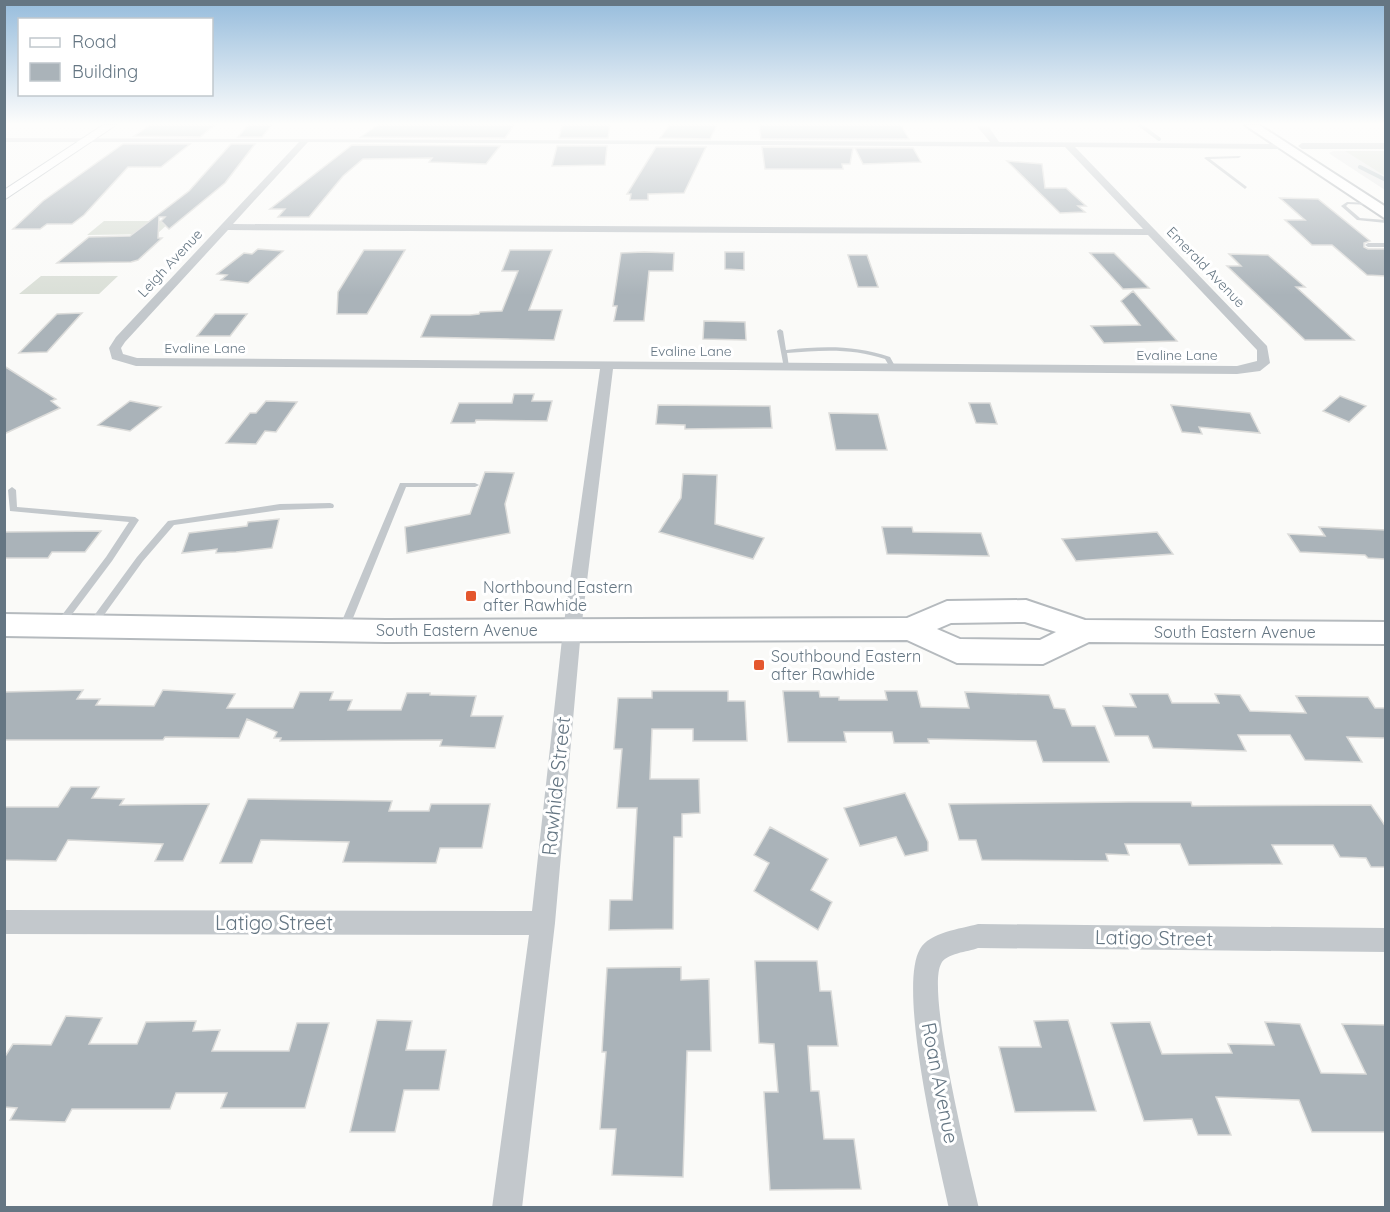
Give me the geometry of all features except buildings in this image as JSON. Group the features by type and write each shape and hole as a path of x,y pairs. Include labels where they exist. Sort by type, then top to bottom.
{"main road":[{"path":"4,196 26,182"},
{"path":"1343,182 1378,202"},
{"path":"1350,182 1378,202 1386,214"},
{"name":"South Eastern Avenue","path":"910,630 947,612 1026,611 1086,631 1386,633"},
{"name":"South Eastern Avenue","path":"4,625 343,631 910,630 957,651 1043,652 1086,631"}],"street":[{"name":"Leigh Avenue","path":"117,356 115,348 120,340 267,182"},
{"name":"Emerald Avenue","path":"1103,182 1263,349 1264,363"},
{"path":"224,227 1151,232"},
{"name":"Evaline Lane","path":"117,356 136,362 893,368 1237,370 1255,368 1264,363"},
{"name":"Rawhide Street","path":"507,1208 543,923 572,630 607,366"},
{"name":"Latigo Street","path":"4,922 543,923"},
{"name":"Latigo Street","path":"929,958 942,947 978,936 1386,940"},
{"name":"Roan Avenue","path":"929,958 925,983 928,1023 964,1208"}],"lane":[{"path":"1237,182 1245,188"},
{"path":"1378,202 1343,206 1359,219 1386,222"},
{"path":"1368,245 1386,245"},
{"path":"780,331 786,367"},
{"path":"783,352 830,347 868,350 888,358 893,368"},
{"path":"343,631 403,485 475,484"},
{"path":"12,490 13,509 135,520 59,626"},
{"path":"91,627 140,559 171,523 280,507 330,507"}],"shaded area":[{"path":"1372,182 1385,182 1385,190"},
{"path":"104,221 171,221 157,234 87,235"},
{"path":"41,276 118,276 99,294 19,294"}],"place":[{"name":"Northbound Eastern after Rawhide","path":"471,596"},
{"name":"Southbound Eastern after Rawhide","path":"759,665"}]}
